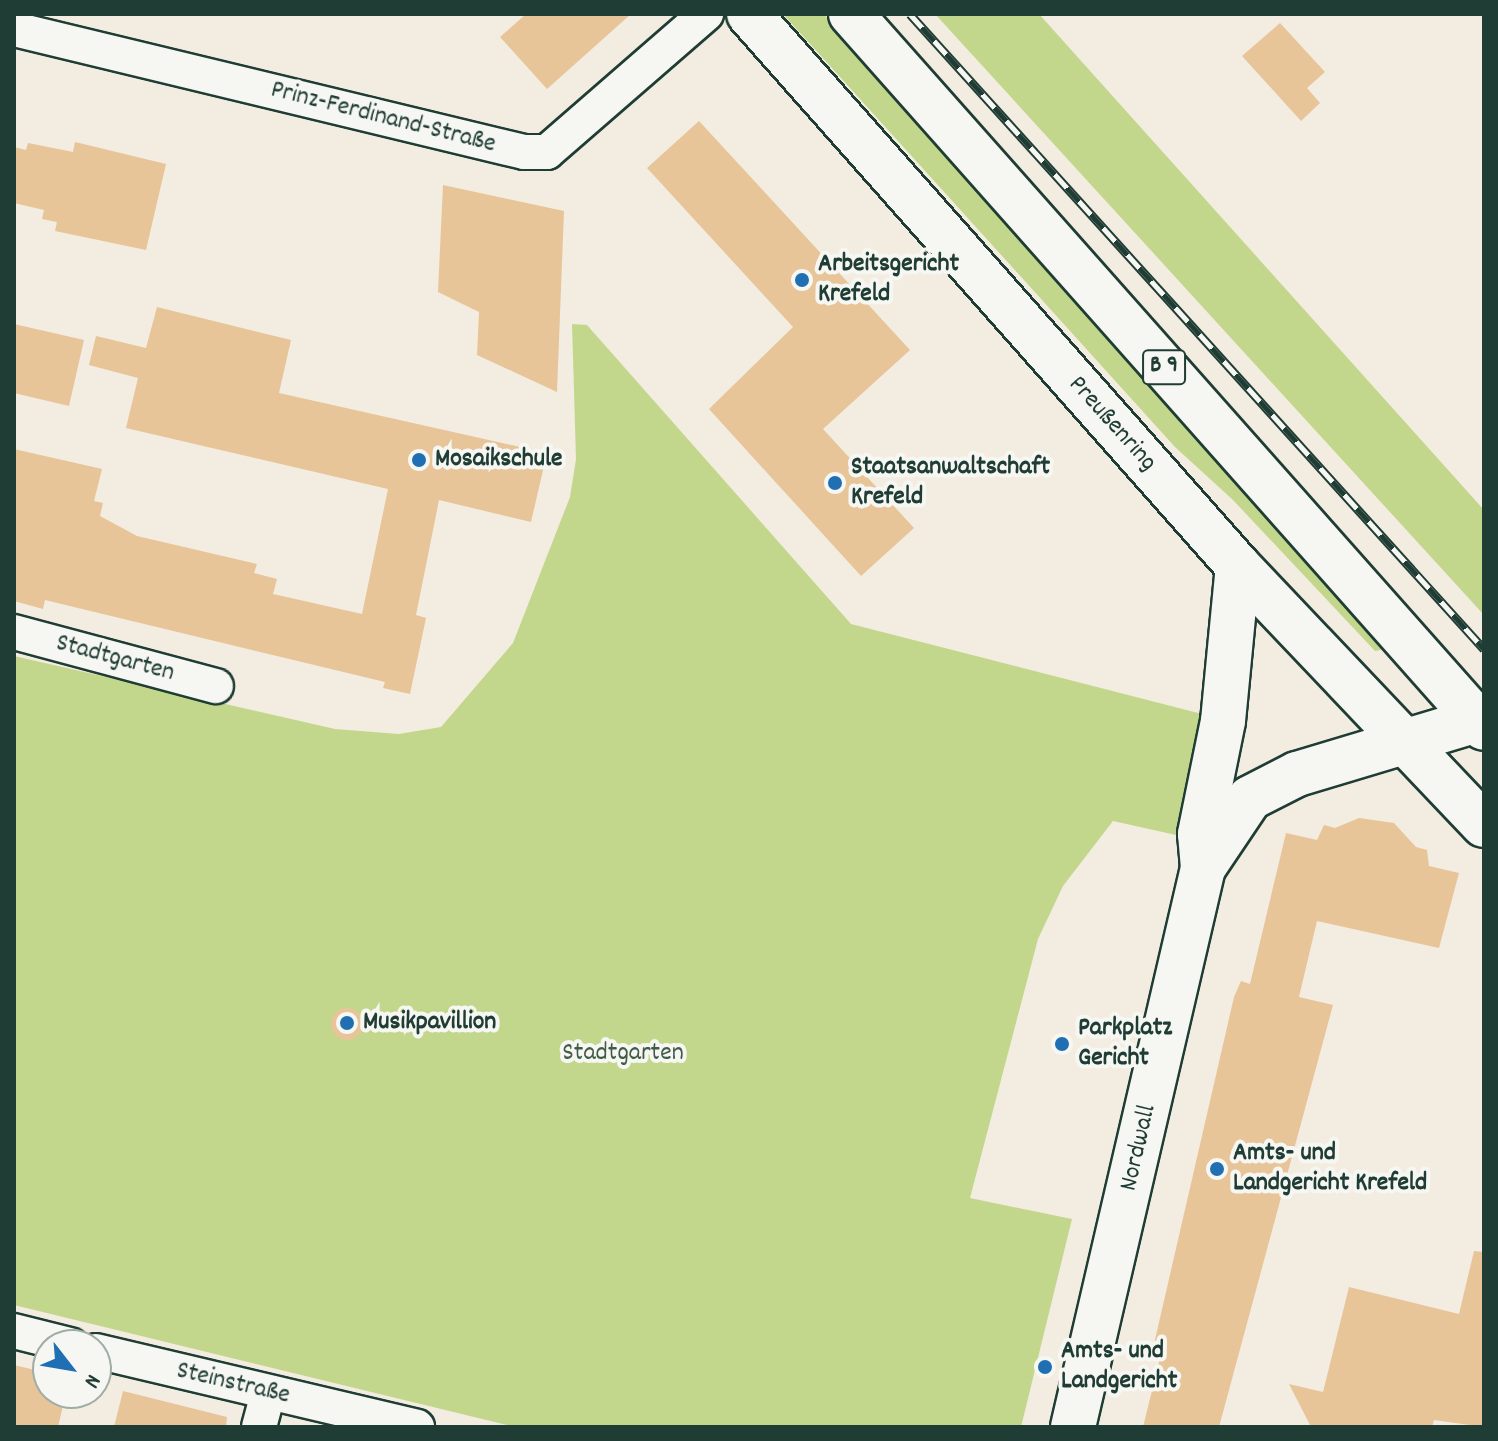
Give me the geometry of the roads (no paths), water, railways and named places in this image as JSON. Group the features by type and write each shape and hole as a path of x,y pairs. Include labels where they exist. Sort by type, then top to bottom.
{"main road":[{"name":"Preußenring","path":"749,14 1238,566 1484,825"},
{"name":"B 9","path":"851,14 1482,722"},
{"name":"Nordwall","path":"1073,1427 1203,868 1200,834 1223,721 1238,566"},
{"name":"Nordwall","path":"1203,868 1250,798 1297,774 1482,722"}],"street":[{"name":"Prinz-Ferdinand-Straße","path":"14,29 524,152 547,152 706,14"},
{"name":"Stadtgarten","path":"14,632 216,686"},
{"name":"Steinstraße","path":"112,1355 417,1427"},
{"path":"259,1427 268,1393"}],"railway":[{"path":"910,14 1484,649"}],"place":[{"name":"Arbeitsgericht Krefeld","path":"802,280"},
{"name":"Mosaikschule","path":"419,460"},
{"name":"Staatsanwaltschaft Krefeld","path":"835,483"},
{"name":"Musikpavillion","path":"347,1023"},
{"name":"Parkplatz Gericht","path":"1062,1044"},
{"name":"Amts- und Landgericht Krefeld","path":"1217,1169"},
{"name":"Amts- und Landgericht","path":"1045,1367"}]}
